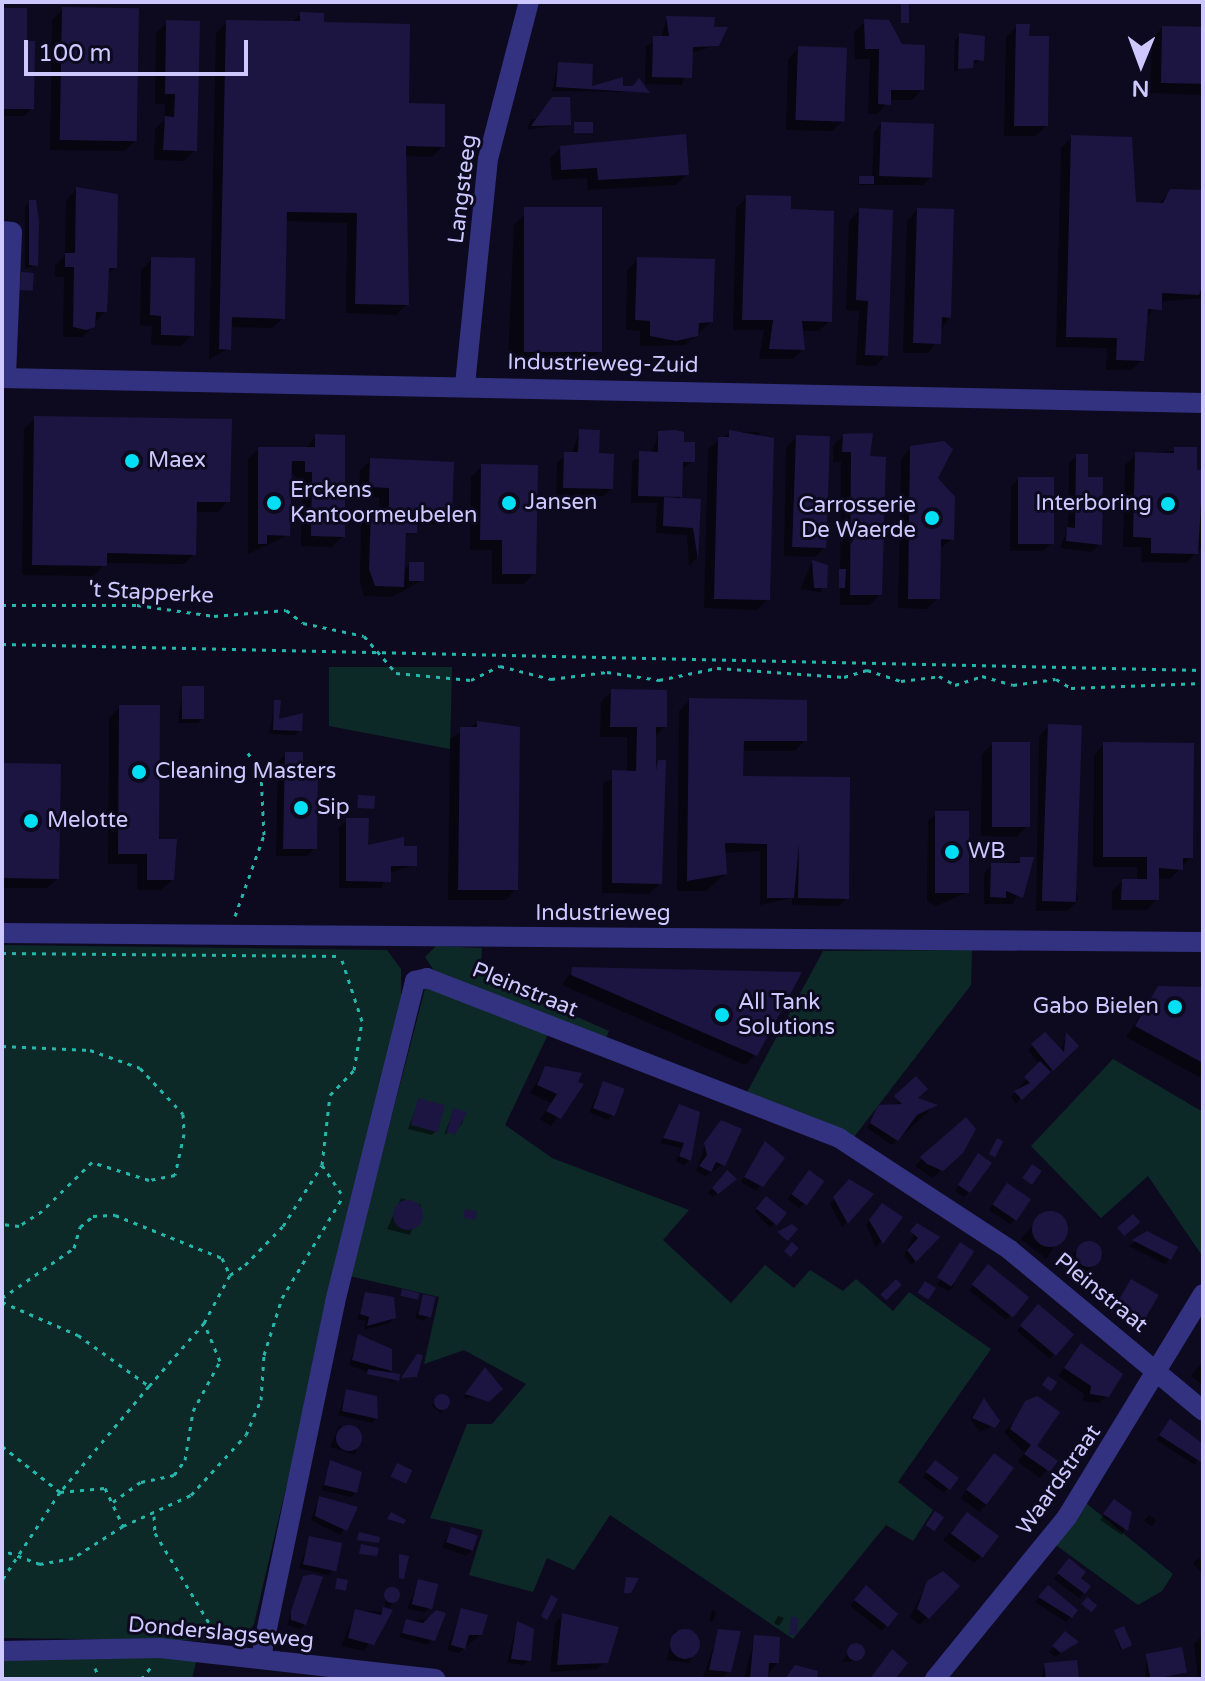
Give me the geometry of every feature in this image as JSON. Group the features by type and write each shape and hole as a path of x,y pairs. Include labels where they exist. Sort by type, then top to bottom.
{"street":[{"name":"Langsteeg","path":"465,385 488,159 529,2"},
{"path":"2,231 12,232 5,306 4,378"},
{"name":"Industrieweg-Zuid","path":"4,378 465,385 1203,403"},
{"name":"Industrieweg","path":"2,933 1203,942"},
{"name":"Pleinstraat","path":"261,1657 352,1197 415,981 427,978 839,1138 1010,1250 1203,1411"},
{"name":"Waardstraat","path":"935,1679 1067,1517 1159,1372 1203,1294"},
{"name":"Donderslagseweg","path":"2,1651 221,1653 374,1676 435,1679"}],"path":[{"name":"'t Stapperke","path":"2,605 137,605 214,616 286,610 303,623 345,627 378,652 396,673 471,680 500,666 551,679 607,672 659,680 717,668 844,677 867,670 901,681 939,676 955,685 982,676 1013,685 1056,679 1071,688 1203,683"},
{"path":"2,644 1203,670"},
{"path":"229,936 264,835 261,773 246,750"},
{"path":"2,953 341,957 362,1021 354,1070 330,1095 322,1165 283,1226 230,1275 204,1323 60,1492 2,1580"},
{"path":"2,1046 90,1050 140,1068 183,1114 184,1134 175,1175 149,1180 92,1162 42,1211 19,1226 2,1224"},
{"path":"2,1550 40,1564 73,1558 123,1526 191,1495 246,1435 261,1400 264,1355 282,1298 352,1197 322,1165"},
{"path":"149,1386 78,1335 2,1300 74,1248 80,1227 93,1216 115,1215 222,1258 230,1275"},
{"path":"113,1502 141,1482 174,1475 185,1460 193,1411 220,1361 204,1323"},
{"path":"2,1446 60,1492 105,1488 123,1526"},
{"path":"154,1514 155,1533 221,1653"}],"green space":[{"path":"329,667 452,667 450,749 329,726"},
{"path":"2,945 387,950 401,969 401,996 254,1624 243,1641 2,1638"},
{"path":"436,946 482,948 480,974 609,1031 605,1040 435,972 425,957"},
{"path":"972,950 971,985 854,1137 746,1094 823,951"},
{"path":"426,985 550,1030 505,1125 552,1158 689,1210 663,1240 731,1303 765,1265 794,1288 810,1270 843,1291 856,1279 893,1311 909,1292 991,1349 898,1482 933,1510 913,1541 886,1525 793,1639 610,1515 574,1570 547,1558 533,1592 469,1575 483,1530 430,1518 467,1424 492,1424 526,1384 464,1350 424,1364 439,1297 350,1276"},
{"path":"1113,1059 1203,1112 1203,1257 1148,1176 1101,1218 1031,1146"},
{"path":"1086,1503 1173,1574 1162,1591 1138,1605 1053,1543"},
{"path":"125,1655 197,1658 192,1679 2,1679 2,1660"}],"building":[{"path":"901,2 909,2 909,23 901,23"},
{"path":"62,7 139,8 137,141 60,140"},
{"path":"4,8 27,8 27,41 35,41 34,109 2,109"},
{"path":"300,12 324,13 324,22 410,24 409,103 445,104 445,147 406,146 409,305 355,304 357,213 287,212 285,319 232,317 231,350 219,349 226,20 300,21"},
{"path":"666,16 715,17 714,27 728,27 719,46 693,47 692,78 652,77 653,36 669,36"},
{"path":"864,19 889,20 902,44 925,45 924,90 891,90 891,105 878,104 879,49 865,49"},
{"path":"166,20 200,21 197,151 163,150 165,116 174,117 175,94 165,94"},
{"path":"1016,24 1030,24 1029,36 1049,36 1048,126 1014,126"},
{"path":"1162,26 1203,27 1202,84 1161,83"},
{"path":"959,33 985,36 984,61 974,60 973,68 958,69"},
{"path":"798,46 847,48 844,122 795,120"},
{"path":"558,62 593,64 592,86 623,77 623,86 633,86 639,78 650,93 556,87"},
{"path":"552,97 570,97 571,125 531,126"},
{"path":"574,122 593,122 593,133 574,133"},
{"path":"881,122 934,124 932,178 879,176"},
{"path":"686,134 689,175 598,180 597,168 561,170 560,146"},
{"path":"1071,135 1132,137 1136,202 1163,203 1170,189 1203,190 1203,284 1199,295 1162,293 1162,310 1148,309 1144,361 1116,360 1117,338 1066,337"},
{"path":"859,176 874,176 874,184 859,184"},
{"path":"76,187 118,194 117,268 109,268 107,312 96,312 95,327 86,330 73,327 74,267 65,267 65,253 75,253"},
{"path":"746,195 791,196 791,209 834,211 832,322 802,321 805,350 769,349 773,320 742,320"},
{"path":"29,200 36,200 39,221 38,266 29,265"},
{"path":"524,207 602,207 602,352 524,352"},
{"path":"859,208 893,210 888,356 865,355 868,301 856,300"},
{"path":"917,208 954,209 951,318 942,317 941,344 913,343"},
{"path":"151,257 195,258 194,336 161,335 161,316 150,315"},
{"path":"637,257 715,259 713,322 699,323 698,336 676,341 650,336 650,321 635,320"},
{"path":"21,272 34,273 33,291 20,290"},
{"name":"Maex","path":"34,416 232,419 230,502 197,502 196,555 107,553 107,566 32,565"},
{"path":"579,429 600,430 599,453 614,454 613,489 563,488 564,452 578,452"},
{"path":"729,430 774,438 770,600 714,599 718,437 729,437"},
{"path":"658,431 684,432 684,442 695,442 695,462 683,462 682,497 638,496 639,451 658,452"},
{"path":"873,433 870,456 886,457 882,595 850,595 851,452 842,452 843,434"},
{"name":"Erckens Kantoormeubelen","path":"315,434 345,435 345,537 311,536 312,472 305,472 305,461 292,461 290,536 267,535 267,544 258,544 258,447 315,447"},
{"path":"796,435 830,436 826,548 792,547"},
{"name":"Carrosserie De Waerde","path":"944,441 953,449 938,478 955,497 954,540 941,539 940,599 908,599 910,446"},
{"name":"Interboring","path":"1174,447 1197,447 1197,470 1203,470 1198,554 1151,553 1151,538 1133,537 1135,452 1174,453"},
{"path":"1076,454 1088,454 1088,477 1103,477 1102,545 1066,541 1067,527 1075,528"},
{"path":"370,458 454,462 452,517 418,516 417,533 406,533 404,587 375,586 369,569 371,509 389,509 389,488 369,487"},
{"name":"Jansen","path":"481,464 538,465 536,574 502,574 502,540 480,540"},
{"path":"1018,477 1054,477 1054,544 1018,544"},
{"path":"664,497 701,499 698,560 693,528 663,526"},
{"path":"812,560 828,565 827,588 814,588"},
{"path":"409,562 424,562 424,581 409,581"},
{"path":"839,569 846,569 845,588 839,588"},
{"path":"182,686 204,686 204,719 182,719"},
{"path":"611,689 667,690 667,727 656,727 656,771 658,760 666,760 662,884 612,883 612,770 636,771 637,727 610,727"},
{"path":"689,698 807,700 807,741 744,741 743,776 850,777 849,899 798,898 799,844 794,898 767,898 767,844 725,843 727,874 687,881"},
{"path":"274,700 281,700 279,719 303,713 302,731 273,730"},
{"name":"Cleaning Masters","path":"119,705 160,705 159,839 177,839 174,880 147,880 147,854 118,854"},
{"path":"477,721 520,727 518,890 458,890 460,727 477,727"},
{"path":"1048,724 1082,725 1076,902 1042,901"},
{"path":"992,742 1030,742 1030,827 992,827"},
{"path":"1103,742 1194,743 1193,858 1183,858 1183,870 1159,868 1159,900 1121,900 1122,879 1147,879 1147,857 1103,857"},
{"name":"Sip","path":"285,752 303,752 303,769 318,769 317,849 283,849"},
{"name":"Melotte","path":"2,763 61,764 59,879 2,878"},
{"path":"358,795 375,796 374,809 357,808"},
{"name":"WB","path":"935,811 969,811 969,893 935,893"},
{"path":"346,818 369,818 368,845 404,837 404,846 417,846 417,866 391,866 391,882 346,881"},
{"path":"1020,857 1034,857 1023,898 1006,891 1006,898 990,897 991,863 1020,863"},
{"name":"All Tank Solutions","path":"572,967 802,972 757,1056 571,975"},
{"name":"Gabo Bielen","path":"1158,986 1203,987 1203,1063 1135,1026"},
{"path":"1045,1032 1064,1052 1066,1032 1079,1046 1053,1071 1031,1044"},
{"path":"1040,1061 1051,1072 1022,1100 1014,1091 1030,1083 1024,1077"},
{"path":"545,1066 582,1073 578,1082 584,1084 561,1119 546,1111 557,1094 537,1085"},
{"path":"916,1076 928,1089 918,1098 938,1105 917,1115 898,1141 870,1123 878,1105 902,1104 894,1096"},
{"path":"603,1081 625,1089 615,1116 593,1108"},
{"path":"418,1098 445,1105 438,1132 411,1125"},
{"path":"679,1104 700,1112 691,1161 679,1156 684,1143 663,1138"},
{"path":"453,1108 467,1112 455,1135 447,1132"},
{"path":"966,1117 976,1129 963,1153 943,1171 927,1164 920,1157"},
{"path":"721,1120 742,1129 725,1166 716,1162 711,1172 699,1166 707,1155 704,1143"},
{"path":"997,1138 1003,1141 995,1157 989,1154"},
{"path":"765,1141 785,1158 763,1187 744,1177"},
{"path":"978,1153 992,1163 970,1193 958,1185"},
{"path":"1032,1164 1042,1171 1032,1185 1022,1178"},
{"path":"727,1170 737,1179 718,1194 712,1188"},
{"path":"809,1170 824,1181 807,1205 791,1194"},
{"path":"849,1179 874,1194 848,1224 833,1197"},
{"path":"1007,1183 1031,1199 1017,1221 992,1205"},
{"path":"766,1196 787,1213 777,1225 756,1208"},
{"path":"408,1200 419,1204 423,1215 419,1226 408,1230 397,1226 393,1215 397,1204"},
{"path":"882,1203 903,1217 883,1244 869,1220"},
{"path":"465,1209 477,1211 475,1220 464,1218"},
{"path":"1050,1211 1063,1216 1068,1229 1063,1242 1050,1247 1037,1242 1032,1229 1037,1216"},
{"path":"1133,1214 1140,1222 1124,1236 1117,1228"},
{"path":"917,1223 940,1237 916,1262 907,1250 918,1238 910,1231"},
{"path":"792,1224 798,1229 788,1241 777,1232"},
{"path":"1147,1231 1178,1247 1171,1260 1132,1240"},
{"path":"1089,1241 1098,1245 1102,1254 1098,1263 1089,1267 1080,1263 1076,1254 1080,1245"},
{"path":"792,1242 799,1248 791,1257 784,1251"},
{"path":"960,1242 974,1251 951,1286 937,1277"},
{"path":"988,1264 1029,1297 1013,1318 972,1284"},
{"path":"896,1279 902,1285 886,1300 880,1295"},
{"path":"1131,1279 1159,1295 1144,1320 1116,1304"},
{"path":"925,1281 936,1288 929,1300 918,1293"},
{"path":"402,1289 420,1293 418,1300 400,1296"},
{"path":"365,1292 394,1297 396,1318 367,1326 369,1317 360,1314"},
{"path":"423,1294 436,1297 431,1317 418,1314"},
{"path":"1038,1304 1074,1334 1056,1356 1020,1325"},
{"path":"358,1334 392,1349 392,1371 352,1360"},
{"path":"1081,1343 1123,1374 1109,1397 1090,1394 1091,1386 1064,1368"},
{"path":"417,1354 423,1355 417,1377 401,1378"},
{"path":"485,1367 503,1389 489,1402 465,1394"},
{"path":"368,1369 400,1374 399,1381 367,1374"},
{"path":"1048,1376 1057,1382 1051,1391 1042,1385"},
{"path":"346,1389 377,1396 378,1419 342,1411"},
{"path":"442,1394 450,1402 442,1410 434,1402"},
{"path":"1037,1396 1060,1412 1037,1446 1058,1461 1050,1472 1024,1454 1031,1445 1010,1429 1025,1401"},
{"path":"984,1398 1000,1421 995,1428 972,1418"},
{"path":"1170,1419 1203,1444 1201,1462 1159,1435"},
{"path":"349,1425 359,1428 362,1438 359,1448 349,1451 339,1448 336,1438 339,1428"},
{"path":"994,1453 1014,1468 986,1505 966,1490"},
{"path":"330,1460 362,1472 357,1493 324,1485"},
{"path":"935,1460 959,1478 950,1490 926,1472"},
{"path":"397,1463 412,1470 406,1484 391,1477"},
{"path":"319,1496 358,1507 347,1531 315,1516"},
{"path":"1114,1499 1132,1512 1128,1531 1103,1514"},
{"path":"935,1511 944,1517 935,1531 925,1525"},
{"path":"391,1512 406,1520 404,1524 387,1519"},
{"path":"967,1512 999,1536 983,1558 951,1534"},
{"path":"451,1527 478,1536 473,1551 446,1542"},
{"path":"359,1532 380,1537 379,1543 357,1540"},
{"path":"309,1536 342,1543 336,1571 303,1564"},
{"path":"361,1544 379,1548 377,1556 359,1554"},
{"path":"399,1554 409,1556 404,1579 399,1578"},
{"path":"1069,1558 1086,1572 1081,1578 1091,1586 1085,1594 1057,1573"},
{"path":"943,1571 960,1586 929,1619 917,1609 927,1581"},
{"path":"313,1574 323,1577 306,1625 291,1620 291,1611 303,1576"},
{"path":"626,1577 639,1578 631,1593 624,1593"},
{"path":"337,1578 348,1580 346,1591 335,1589"},
{"path":"418,1579 438,1584 432,1609 412,1604"},
{"path":"866,1585 898,1614 888,1627 854,1600"},
{"path":"1048,1585 1078,1610 1072,1618 1038,1597"},
{"path":"392,1587 398,1589 398,1601 392,1603 386,1601 384,1595 386,1589"},
{"path":"551,1595 558,1599 547,1620 541,1616"},
{"path":"1087,1597 1097,1605 1091,1612 1081,1604"},
{"path":"383,1607 393,1610 374,1645 348,1638 355,1609 381,1615"},
{"path":"461,1608 488,1615 482,1635 469,1635 465,1649 451,1645"},
{"path":"436,1610 446,1613 435,1641 402,1633 406,1619 423,1623"},
{"path":"562,1613 619,1627 608,1663 557,1665"},
{"path":"791,1617 798,1618 797,1635 789,1635"},
{"path":"517,1621 534,1629 531,1661 511,1659"},
{"path":"1124,1626 1132,1645 1122,1650 1114,1630"},
{"path":"685,1629 696,1633 700,1644 696,1655 685,1659 674,1655 670,1644 674,1633"},
{"path":"718,1629 741,1631 731,1672 709,1670"},
{"path":"1065,1631 1079,1642 1061,1653 1052,1646"},
{"path":"754,1635 780,1637 779,1663 769,1663 768,1679 750,1678"},
{"path":"856,1643 865,1652 856,1661 847,1652"},
{"path":"1182,1647 1187,1673 1151,1679 1146,1654"},
{"path":"892,1649 908,1663 895,1679 870,1679"},
{"path":"1077,1660 1079,1679 1046,1679 1044,1663"},
{"path":"795,1665 818,1671 817,1679 785,1679"}],"place":[{"name":"Maex","path":"132,461"},
{"name":"Erckens Kantoormeubelen","path":"274,503"},
{"name":"Jansen","path":"509,503"},
{"name":"Interboring","path":"1168,504"},
{"name":"Carrosserie De Waerde","path":"932,518"},
{"name":"Cleaning Masters","path":"139,772"},
{"name":"Sip","path":"301,808"},
{"name":"Melotte","path":"31,821"},
{"name":"WB","path":"952,852"},
{"name":"Gabo Bielen","path":"1175,1007"},
{"name":"All Tank Solutions","path":"722,1015"}]}
